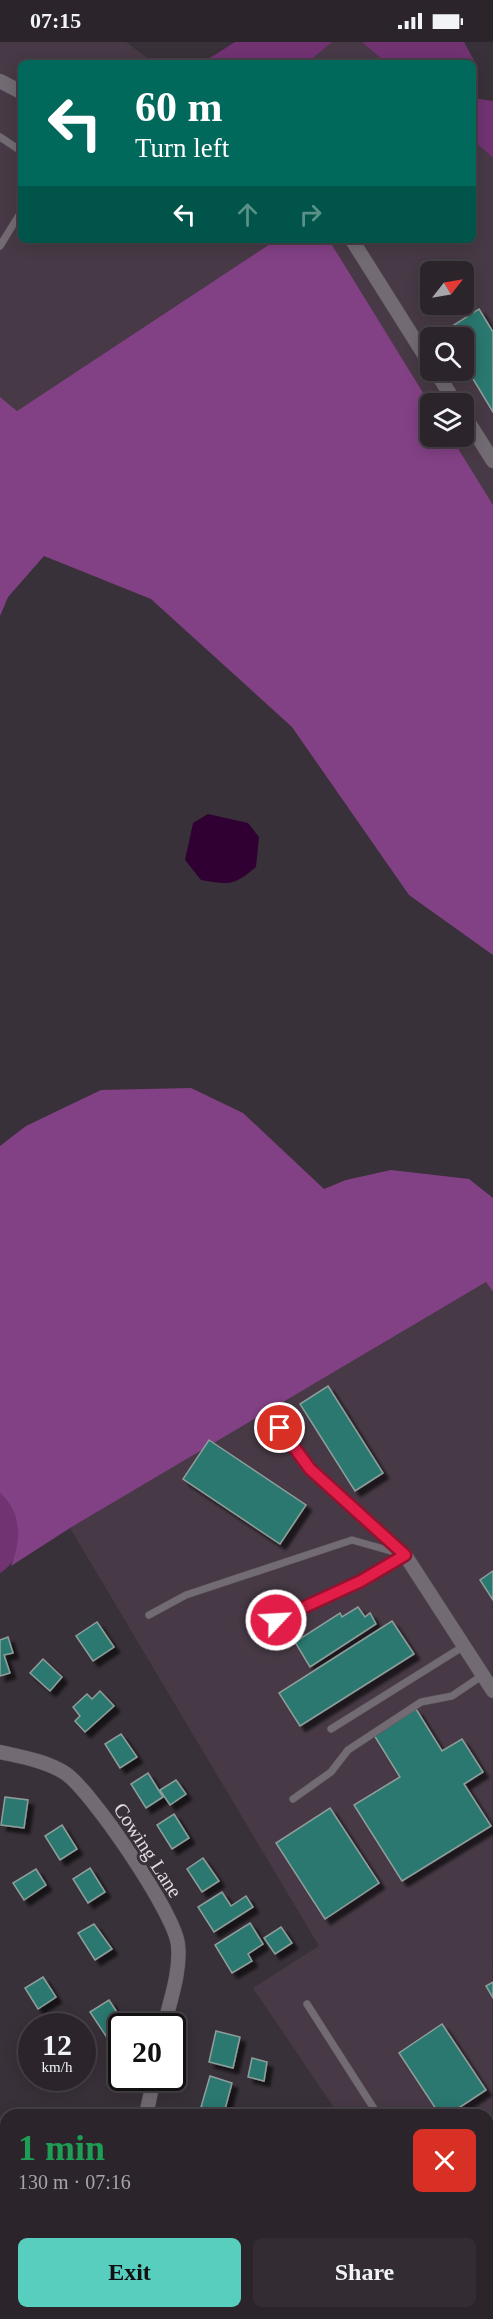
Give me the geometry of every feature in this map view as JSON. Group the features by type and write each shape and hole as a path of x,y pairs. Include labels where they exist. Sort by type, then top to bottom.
{"street":[{"path":"0,81 18,90"},
{"path":"354,243 420,348"},
{"path":"474,431 493,462"},
{"path":"405,1555 493,1691"},
{"name":"Cowing Lane","path":"0,1752 51,1766 80,1785 94,1802 168,1916 177,1939 178,1955 167,2013"},
{"path":"147,2109 151,2091"}],"lane":[{"path":"0,137 18,149"},
{"path":"0,246 18,217"},
{"path":"280,1428 310,1469 405,1555"},
{"path":"149,1615 186,1595 352,1540 405,1555"},
{"path":"276,1620 361,1581 405,1555"},
{"path":"331,1729 464,1646"},
{"path":"293,1799 331,1772 348,1750 421,1702 452,1696 483,1675"},
{"path":"308,2004 374,2109"}],"shaded area":[{"path":"0,42 126,42 150,60 18,60 18,243 271,243 17,411 0,397"},
{"path":"235,42 332,42 311,60 207,60"},
{"path":"332,42 362,42 383,60 311,60"},
{"path":"362,42 464,42 474,60 383,60"},
{"path":"476,98 493,101 493,158 476,143"},
{"path":"476,143 493,158 493,505 457,447 474,447 474,393 423,393 331,243 476,243"},
{"path":"271,243 331,243 423,393 420,393 420,447 457,447 493,505 493,955 409,895 292,727 151,599 44,556 8,597 0,616 0,397 17,411"},
{"path":"208,814 248,823 259,837 256,867 236,881 219,883 201,880 185,860 193,823"},
{"path":"191,1088 243,1113 324,1189 346,1180 391,1170 469,1179 493,1198 493,1292 486,1282 70,1528 11,1566 17,1546 18,1527 13,1509 0,1493 0,1146 26,1126 101,1090"},
{"path":"486,1282 493,1292 492,2109 335,2109 253,1988 319,1946 70,1528"},
{"path":"0,1493 14,1512 20,1534 15,1556 0,1573"}],"building":[{"path":"479,309 493,332 493,412 474,381 474,327 451,327 470,315 474,315"},
{"path":"328,1386 383,1473 355,1491 300,1404"},
{"path":"209,1440 306,1505 280,1544 183,1479"},
{"path":"493,1571 493,1600 480,1580"},
{"path":"358,1607 365,1617 370,1613 376,1624 310,1667 295,1642 340,1613 342,1617"},
{"path":"392,1621 414,1654 300,1726 279,1693"},
{"path":"97,1622 114,1647 93,1661 76,1636"},
{"path":"8,1637 13,1653 4,1655 10,1673 0,1676 0,1640"},
{"path":"43,1659 62,1677 50,1691 30,1673"},
{"path":"100,1691 114,1706 85,1732 75,1721 80,1716 73,1707 87,1694 92,1699"},
{"path":"416,1709 442,1751 462,1739 483,1772 464,1784 491,1826 402,1881 354,1805 400,1777 374,1735"},
{"path":"121,1734 137,1757 120,1768 105,1744"},
{"path":"148,1773 163,1797 146,1808 131,1784"},
{"path":"176,1780 186,1794 170,1805 160,1790"},
{"path":"5,1797 28,1800 24,1828 1,1825"},
{"path":"330,1808 379,1883 325,1919 276,1843"},
{"path":"174,1814 189,1838 172,1849 157,1825"},
{"path":"62,1825 77,1849 60,1860 45,1836"},
{"path":"203,1858 219,1881 202,1892 187,1869"},
{"path":"90,1868 105,1892 88,1903 73,1879"},
{"path":"36,1869 46,1885 24,1900 13,1883"},
{"path":"222,1892 231,1906 246,1896 253,1907 214,1932 198,1907"},
{"path":"250,1923 263,1944 248,1954 252,1961 232,1973 215,1945"},
{"path":"94,1924 112,1949 95,1960 78,1933"},
{"path":"281,1927 292,1943 275,1954 264,1938"},
{"path":"43,1977 56,1997 38,2009 25,1988"},
{"path":"493,1982 493,1998 486,1986"},
{"path":"109,2000 118,2013 108,2013 108,2039 96,2021 96,2013 90,2012"},
{"path":"442,2024 486,2090 457,2109 436,2109 399,2053"},
{"path":"216,2031 240,2037 233,2068 209,2062"},
{"path":"252,2058 267,2062 264,2081 248,2077"},
{"path":"210,2076 232,2083 225,2109 201,2107"}],"route":[{"path":"276,1620 361,1581 405,1555 310,1469 280,1428"}]}
